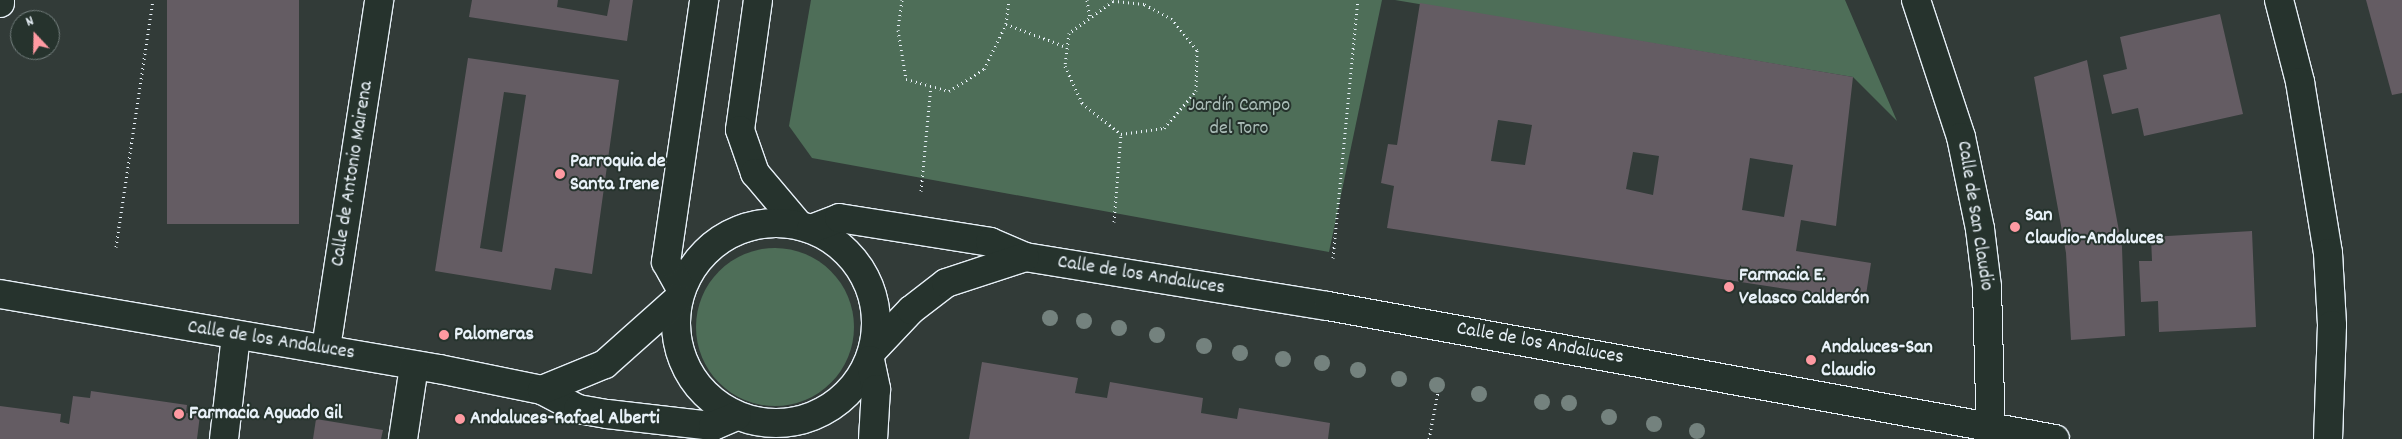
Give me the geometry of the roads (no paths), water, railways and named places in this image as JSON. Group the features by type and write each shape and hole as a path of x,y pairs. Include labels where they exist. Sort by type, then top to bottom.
{"street":[{"name":"Calle de Antonio Mairena","path":"326,348 379,0"},
{"path":"704,0 666,262 680,294 676,335 682,358 710,399 758,426"},
{"path":"758,0 740,130 755,173 805,227 847,252 868,282 877,325 872,355 876,389 873,439"},
{"name":"Calle de San Claudio","path":"1916,0 1962,137 1980,229 1987,287 1991,434"},
{"path":"2279,0 2300,82 2328,252 2332,325 2328,439"},
{"name":"Calle de los Andaluces","path":"805,227 839,218 990,242 1025,257 1328,306 1991,434 2055,439"},
{"path":"542,390 605,364 680,294 712,246 737,231 764,224 805,227"},
{"name":"Calle de los Andaluces","path":"0,294 236,336 326,348 542,390 578,409 713,426 758,426 812,417 839,402 872,355 911,310 946,283 1025,257"},
{"path":"224,439 236,336"},
{"path":"403,439 414,366"}],"place":[{"name":"Parroquia de Santa Irene","path":"560,174"},
{"name":"San Claudio-Andaluces","path":"2015,227"},
{"name":"Farmacia E. Velasco Calderón","path":"1729,287"},
{"name":"Palomeras","path":"444,335"},
{"name":"Andaluces-San Claudio","path":"1811,360"},
{"name":"Farmacia Aguado Gil","path":"179,414"},
{"name":"Andaluces-Rafael Alberti","path":"460,419"}],"park label":[{"name":"Jardín Campo del Toro","path":"1239,118"}]}
